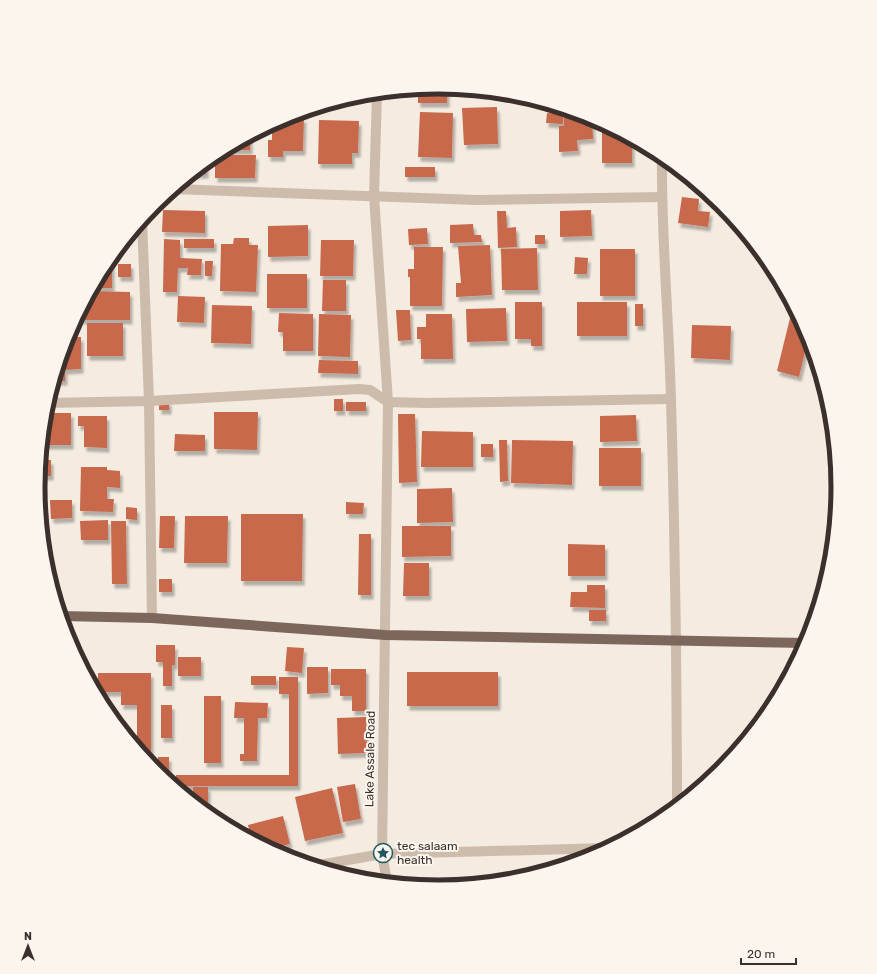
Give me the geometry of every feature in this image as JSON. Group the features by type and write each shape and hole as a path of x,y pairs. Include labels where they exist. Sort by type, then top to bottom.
{"main road":[{"path":"67,616 152,618 385,635 800,642"}],"street":[{"name":"Lake Assale Road","path":"377,99 374,196 388,402 382,854 386,877"},
{"path":"662,164 662,197 671,399 676,641 676,800"},
{"path":"181,189 477,200 662,197"},
{"path":"142,229 149,401 152,618"},
{"path":"54,403 149,401 359,389 370,390 388,402 426,403 671,399"},
{"path":"326,864 382,854 595,848"}],"building":[{"path":"418,94 447,94 447,103 418,103"},
{"path":"497,107 498,144 464,145 462,108"},
{"path":"549,110 558,112 549,112"},
{"path":"420,112 453,113 452,158 418,157"},
{"path":"547,113 564,114 563,124 546,123"},
{"path":"564,115 592,125 593,139 577,140 578,151 559,152 559,126 564,126"},
{"path":"304,118 303,151 283,151 283,157 268,157 268,140 272,140 272,130"},
{"path":"319,120 359,121 358,153 352,153 352,164 318,164"},
{"path":"602,131 606,131 632,144 632,163 602,163"},
{"path":"250,142 250,150 236,150"},
{"path":"228,155 256,155 255,178 215,178 215,164"},
{"path":"405,167 435,167 435,177 405,177"},
{"path":"206,170 206,174 200,174"},
{"path":"682,197 699,199 698,211 710,212 708,227 678,223"},
{"path":"163,210 205,211 205,233 162,232"},
{"path":"591,210 592,236 560,237 560,211"},
{"path":"497,211 506,211 507,228 516,227 517,247 498,248"},
{"path":"473,224 474,235 481,235 482,242 450,243 450,225"},
{"path":"308,225 308,256 268,257 268,226"},
{"path":"427,228 428,244 409,245 408,229"},
{"path":"535,235 545,235 545,244 535,244"},
{"path":"234,238 249,238 249,245 258,245 256,292 220,291 221,244 233,244"},
{"path":"164,239 180,240 180,258 202,259 201,275 187,275 188,268 178,268 177,292 163,292"},
{"path":"184,239 214,239 214,248 184,248"},
{"path":"321,240 354,240 353,276 320,276"},
{"path":"490,245 492,295 456,297 456,283 461,283 458,246"},
{"path":"414,247 443,247 442,306 410,306 410,277 408,277 408,269 414,269"},
{"path":"537,248 538,290 502,290 501,249"},
{"path":"600,249 635,249 635,296 600,296"},
{"path":"575,257 588,258 587,274 574,274"},
{"path":"205,261 213,261 212,276 205,276"},
{"path":"118,264 131,264 131,277 118,277"},
{"path":"112,267 112,288 99,288"},
{"path":"267,274 307,274 307,308 267,308"},
{"path":"323,280 346,280 346,311 322,311"},
{"path":"97,291 130,292 130,320 83,320"},
{"path":"178,296 205,297 204,323 177,322"},
{"path":"515,302 542,302 542,346 531,346 531,339 515,339"},
{"path":"577,302 627,302 627,336 577,336"},
{"path":"635,304 643,304 643,326 635,326"},
{"path":"212,305 252,306 251,344 211,343"},
{"path":"506,308 507,341 467,342 466,309"},
{"path":"396,310 410,310 411,340 398,341"},
{"path":"279,313 313,314 313,351 283,351 283,332 278,332"},
{"path":"791,313 806,347 799,377 777,371"},
{"path":"319,314 351,315 350,357 318,356"},
{"path":"426,314 452,314 453,359 421,359 421,339 417,339 417,327 426,327"},
{"path":"87,323 123,323 123,356 87,356"},
{"path":"692,325 731,326 730,360 691,358"},
{"path":"75,337 81,337 81,369 65,370 65,381 59,381"},
{"path":"319,360 358,361 358,374 318,373"},
{"path":"334,399 343,399 343,411 334,411"},
{"path":"159,401 169,401 169,410 159,410"},
{"path":"346,402 366,402 366,411 346,411"},
{"path":"214,412 258,412 257,450 214,449"},
{"path":"52,413 71,413 71,445 47,445"},
{"path":"398,414 415,414 417,482 399,483"},
{"path":"636,415 637,441 600,442 600,416"},
{"path":"78,416 107,416 107,448 84,447 84,426 78,426"},
{"path":"422,431 473,432 473,467 421,467"},
{"path":"175,434 205,435 205,451 174,451"},
{"path":"499,440 507,440 508,481 500,482"},
{"path":"512,440 573,441 572,485 511,483"},
{"path":"481,444 493,444 493,457 481,457"},
{"path":"599,448 641,448 641,486 599,486"},
{"path":"46,460 51,460 51,476 45,476"},
{"path":"81,467 107,467 107,470 120,471 120,488 107,487 107,499 114,499 113,512 80,511"},
{"path":"452,488 453,522 417,523 417,489"},
{"path":"50,500 72,500 72,518 51,519"},
{"path":"346,502 364,503 363,514 346,514"},
{"path":"126,507 137,508 137,520 126,519"},
{"path":"241,514 303,514 302,581 241,581"},
{"path":"160,516 175,516 174,548 159,548"},
{"path":"185,516 228,516 227,563 184,563"},
{"path":"108,520 108,540 81,540 80,521"},
{"path":"111,521 126,521 127,584 112,584"},
{"path":"402,526 451,526 451,556 402,557"},
{"path":"359,534 371,534 371,595 358,595"},
{"path":"568,544 605,545 605,576 568,576"},
{"path":"404,563 429,563 429,596 403,596"},
{"path":"159,579 172,579 172,592 159,592"},
{"path":"587,585 605,585 605,608 570,607 571,592 587,592"},
{"path":"589,610 606,610 606,621 589,621"},
{"path":"156,645 175,645 175,665 172,665 172,686 163,686 163,662 156,662"},
{"path":"287,647 304,648 302,673 285,671"},
{"path":"178,657 201,657 201,676 178,676"},
{"path":"307,667 328,667 328,693 307,694"},
{"path":"331,669 366,669 366,711 352,711 352,696 340,696 340,685 331,685"},
{"path":"407,672 498,672 498,706 407,706"},
{"path":"98,673 151,673 151,754 137,739 137,705 121,705 121,692 103,692 98,684"},
{"path":"251,676 276,676 276,685 251,685"},
{"path":"279,677 298,677 298,786 183,786 176,780 176,775 289,775 289,694 279,694"},
{"path":"204,696 221,696 221,763 204,763"},
{"path":"235,702 268,703 267,718 258,718 257,761 240,761 240,754 244,754 244,718 234,718"},
{"path":"161,705 172,705 172,738 161,738"},
{"path":"366,717 367,753 338,754 337,718"},
{"path":"158,757 169,757 169,774 160,765 158,763"},
{"path":"355,784 361,819 343,822 337,787"},
{"path":"193,787 208,787 208,805 199,799 193,794"},
{"path":"332,788 343,833 305,841 295,797"},
{"path":"283,816 290,844 279,847 250,832 248,825"}],"place":[{"name":"tec salaam health","path":"383,853"}]}
